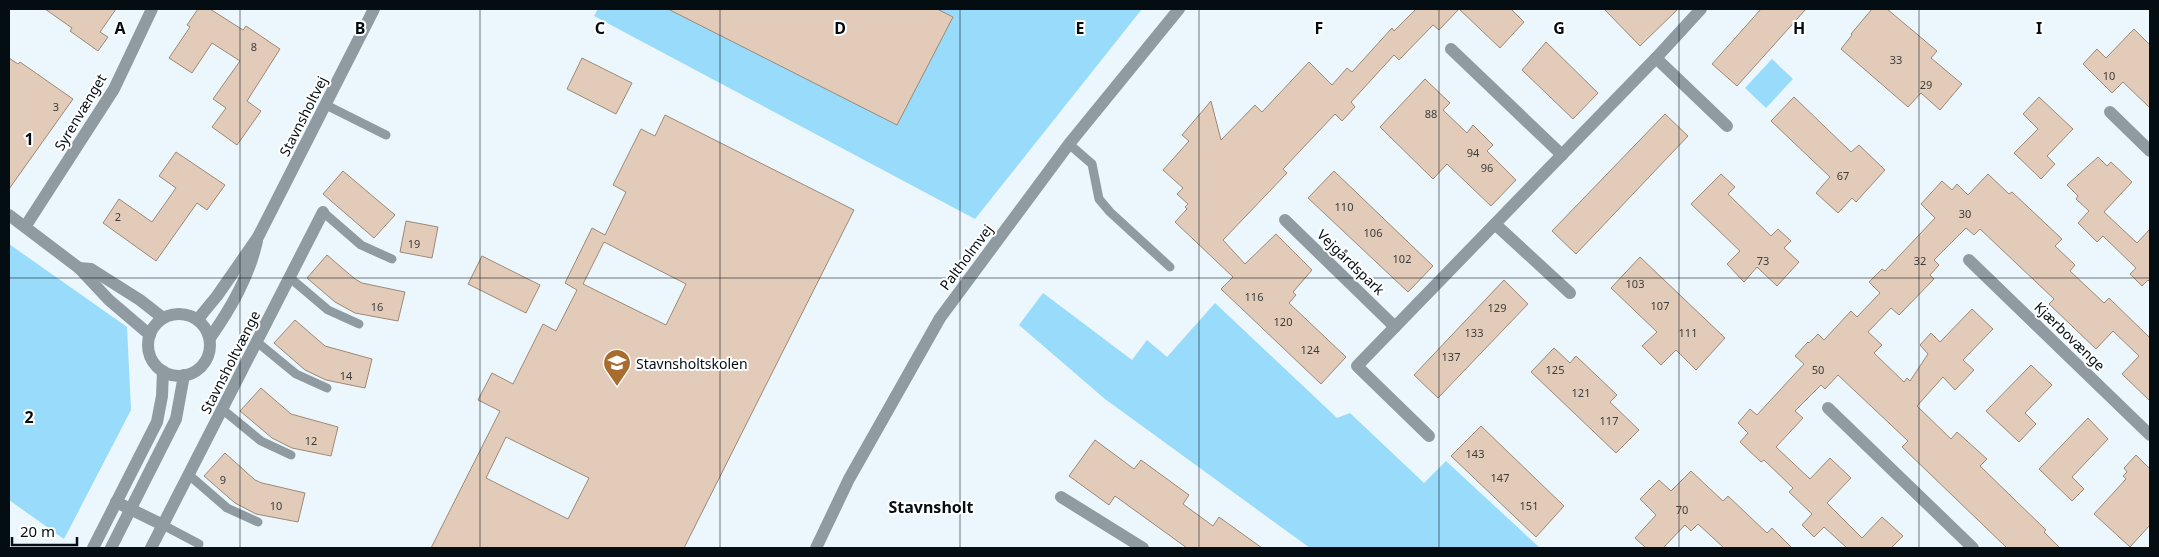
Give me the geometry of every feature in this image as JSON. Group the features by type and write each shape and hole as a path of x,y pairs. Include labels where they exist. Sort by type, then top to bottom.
{"street":[{"name":"Syrenvænget","path":"25,227 114,89 152,9"},
{"name":"Stavnsholtvej","path":"198,320 218,296 258,236 374,9"},
{"name":"Paltholmvej","path":"816,548 848,479 940,318 1069,144 1154,37 1179,9"},
{"path":"1429,436 1357,366 1656,58 1701,9"},
{"path":"1451,49 1562,155"},
{"path":"1656,58 1727,126"},
{"path":"2110,112 2150,151"},
{"name":"Stavnsholtvænge","path":"151,548 323,212"},
{"path":"9,215 79,268 110,300 150,335"},
{"name":"Vejgårdspark","path":"1285,220 1395,327"},
{"path":"1495,224 1570,293"},
{"name":"Stavnsholtvej","path":"210,338 244,283 253,260 258,236"},
{"name":"Kjærbovænge","path":"1969,260 2150,435"},
{"path":"79,268 90,269 140,300 163,318"},
{"path":"182,314 198,320 210,338 208,356 204,364 193,372 184,375 173,375 163,371 154,363 150,355 150,335 156,325 163,318 182,314"},
{"path":"93,548 157,422 162,396 163,371"},
{"path":"111,548 176,419 184,375"},
{"path":"1828,408 1973,548"},
{"path":"1060,497 1143,548"},
{"path":"116,502 163,525"}],"lane":[{"path":"326,105 386,134"},
{"path":"1069,144 1092,164 1098,199 1170,267"},
{"path":"323,212 362,245 392,259"},
{"path":"289,277 328,310 358,324"},
{"path":"258,342 296,374 327,388"},
{"path":"222,409 261,441 291,455"},
{"path":"189,475 227,508 258,522"},
{"path":"163,525 199,544"}],"shaded area":[{"path":"598,9 1142,9 975,219 594,16"},
{"path":"1772,59 1793,79 1766,108 1745,88"},
{"path":"9,244 127,327 131,410 64,539 9,500"},
{"path":"1043,293 1132,360 1147,340 1167,357 1215,303 1337,418 1350,413 1424,483 1446,461 1540,548 1310,548 1105,399 1019,325"}],"building":[{"path":"45,9 116,9 100,32 108,37 98,51 70,31 72,28"},
{"path":"198,9 210,9 243,30 246,26 280,49 247,101 261,111 237,145 212,127 226,108 213,99 240,61 212,43 192,73 169,58 190,27 187,25"},
{"path":"668,9 937,9 953,17 897,125"},
{"path":"1416,9 1459,9 1439,30 1433,25 1399,60 1394,55 1351,102 1355,107 1342,121 1335,114 1283,169 1287,173 1223,240 1245,264 1276,234 1312,270 1293,292 1296,295 1289,303 1346,357 1321,384 1221,289 1233,277 1175,222 1187,209 1185,207 1188,204 1177,194 1183,188 1163,170 1189,141 1182,135 1211,101 1221,140 1255,105 1262,112 1309,62 1332,85 1347,68 1352,72 1392,28 1394,31"},
{"path":"1459,9 1511,9 1524,22 1500,48"},
{"path":"1604,9 1678,9 1640,46"},
{"path":"1761,9 1806,9 1737,86 1712,64"},
{"path":"1872,9 1887,9 1937,51 1931,58 1962,84 1940,110 1921,93 1908,107 1841,49"},
{"path":"2134,29 2150,45 2150,108 2123,82 2112,93 2083,64 2097,49 2106,58"},
{"path":"1546,42 1598,93 1573,119 1522,70"},
{"path":"9,58 18,64 20,62 73,99 9,189"},
{"path":"582,58 632,83 616,114 567,89"},
{"path":"1425,79 1450,103 1443,110 1467,133 1473,125 1493,145 1487,151 1516,180 1491,206 1447,164 1433,179 1380,127"},
{"path":"1794,97 1851,152 1859,145 1885,170 1856,202 1852,198 1838,213 1816,193 1830,177 1771,121"},
{"path":"2039,97 2073,129 2047,156 2055,164 2041,179 2014,153 2038,129 2023,114"},
{"path":"1665,114 1688,136 1576,254 1552,231"},
{"path":"665,115 854,210 684,548 431,548 500,411 478,400 492,373 513,384 543,324 556,331 577,290 565,283 592,228 605,235 626,192 613,185 641,129 655,136","holes":["604,242 686,284 666,325 583,284","506,437 589,478 568,519 486,478"]},
{"path":"176,152 225,185 207,210 197,203 156,261 103,223 119,199 152,222 176,188 159,176"},
{"path":"2098,157 2107,166 2111,162 2132,182 2104,212 2137,243 2150,229 2150,282 2148,280 2142,286 2130,274 2136,268 2103,236 2097,242 2078,223 2089,211 2076,199 2078,196 2067,185"},
{"path":"343,171 395,215 374,238 323,194"},
{"path":"1334,171 1433,266 1408,292 1308,198"},
{"path":"1721,174 1735,187 1728,194 1771,236 1778,229 1791,241 1784,248 1799,262 1777,286 1757,267 1744,282 1727,264 1740,251 1691,204"},
{"path":"1988,174 2009,194 2012,192 2062,239 2055,246 2075,265 2070,271 2104,303 2109,298 2150,338 2150,401 2122,374 2139,356 2113,331 2096,349 2049,304 2054,299 1980,229 1974,235 1966,228 1934,260 1939,265 1930,275 1934,279 1899,315 1891,308 1868,332 1882,345 1874,353 1904,382 1907,378 1910,381 1928,354 1920,345 1931,333 1940,342 1972,309 1993,329 1963,360 1974,370 1955,390 1943,377 1917,406 1951,439 1957,432 1987,459 1980,466 2046,530 2044,532 2060,548 2007,548 1902,447 1908,441 1838,375 1825,389 1821,385 1795,411 1803,418 1776,447 1810,479 1830,458 1851,478 1827,503 1862,538 1882,517 1903,536 1891,548 1847,548 1824,527 1814,537 1802,525 1812,514 1789,492 1793,488 1764,460 1761,462 1740,442 1748,433 1738,423 1750,409 1757,415 1804,364 1795,356 1808,342 1818,334 1824,340 1851,311 1857,317 1880,293 1869,282 1882,269 1885,271 1935,218 1921,204 1942,181 1952,190 1957,184 1968,195"},
{"path":"406,221 438,227 432,258 400,252"},
{"path":"327,255 362,283 405,292 398,321 355,313 335,302 307,278"},
{"path":"482,256 540,285 526,313 468,284"},
{"path":"1640,257 1725,338 1696,370 1676,350 1661,365 1642,346 1657,332 1611,288"},
{"path":"1504,280 1528,304 1438,398 1414,375"},
{"path":"295,320 325,346 372,359 365,388 326,380 305,370 274,343"},
{"path":"1554,348 1570,363 1576,356 1617,395 1610,402 1639,430 1616,453 1531,372"},
{"path":"2031,365 2052,385 2025,413 2036,424 2019,442 1986,411"},
{"path":"261,388 291,414 338,427 331,456 292,448 272,438 240,411"},
{"path":"2088,418 2108,439 2072,477 2084,489 2072,501 2039,469"},
{"path":"1481,426 1564,506 1536,537 1451,456"},
{"path":"1095,440 1134,469 1141,460 1189,495 1183,504 1213,526 1219,517 1262,548 1187,548 1115,496 1109,505 1069,476"},
{"path":"225,453 255,480 305,493 298,522 256,514 235,503 204,476"},
{"path":"2136,455 2150,469 2150,525 2130,547 2094,514 2126,479 2123,476 2127,472 2124,468"},
{"path":"1691,471 1723,501 1728,496 1767,533 1772,528 1792,548 1724,548 1698,524 1691,531 1685,525 1663,548 1646,548 1635,538 1656,515 1640,499 1659,480 1671,491"}],"place":[{"name":"Stavnsholtskolen","path":"617,387"}],"district":[{"name":"Stavnsholt","path":"931,507"}]}
